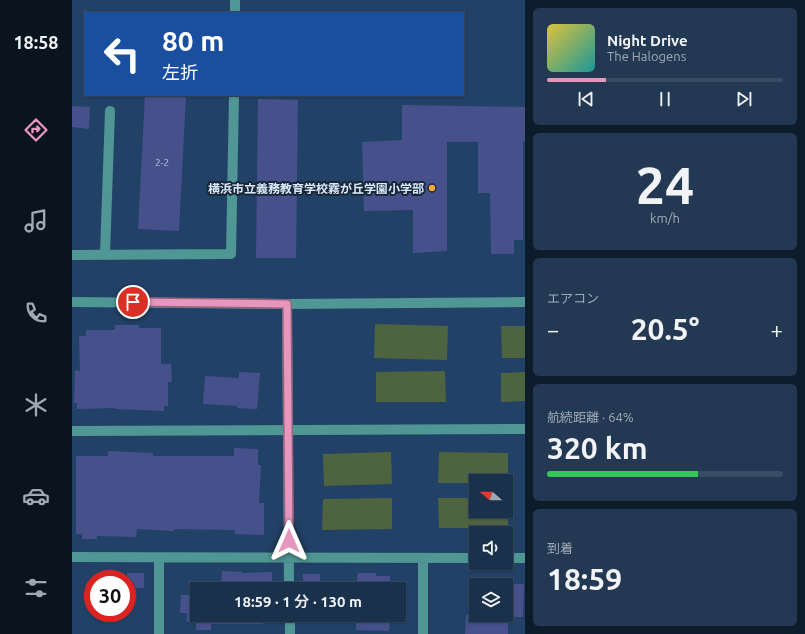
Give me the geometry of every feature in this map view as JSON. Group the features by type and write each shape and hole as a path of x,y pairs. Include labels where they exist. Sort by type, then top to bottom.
{"street":[{"path":"235,0 235,12"},
{"path":"72,255 231,254 234,96"},
{"path":"105,254 110,111"},
{"path":"72,302 287,304 525,302"},
{"path":"287,304 289,582"},
{"path":"72,431 525,429"},
{"path":"72,557 469,558"},
{"path":"159,558 159,634"},
{"path":"422,558 423,634"},
{"path":"513,558 525,558"},
{"path":"290,622 290,634"}],"green space":[{"path":"375,324 448,326 447,360 374,358"},
{"path":"501,326 525,326 525,358 502,358"},
{"path":"445,371 446,402 376,402 376,372"},
{"path":"525,372 525,401 501,402 501,373"},
{"path":"391,452 392,484 324,486 323,454"},
{"path":"439,452 508,453 508,474 469,474 469,483 438,483"},
{"path":"392,498 392,529 322,530 323,499"},
{"path":"438,498 469,498 469,518 508,518 508,526 439,528"}],"building":[{"path":"145,96 186,96 179,231 138,229"},
{"path":"258,99 298,100 296,258 256,258"},
{"path":"402,105 525,107 525,141 523,141 523,240 514,240 514,254 491,254 490,193 478,193 478,142 447,142 447,251 413,253 413,210 364,211 362,142 402,140"},
{"path":"72,106 90,107 89,129 72,127"},
{"path":"115,325 139,325 139,328 161,328 161,364 171,364 172,382 168,382 168,406 164,406 164,411 115,408 77,409 77,403 74,403 75,370 80,371 79,336 86,336 86,330 115,330"},
{"path":"239,372 260,373 257,409 203,404 205,376 239,378"},
{"path":"234,448 258,449 258,465 261,465 259,503 264,503 264,535 235,534 235,530 174,529 174,531 137,529 136,537 97,536 97,539 82,539 82,534 76,534 76,456 108,456 108,451 153,453 153,456 234,456"},
{"path":"222,571 243,573 272,572 272,582 221,582"},
{"path":"136,573 144,573 144,588 136,588"},
{"path":"358,573 376,573 376,576 390,576 390,582 357,582"},
{"path":"303,574 320,574 320,582 303,582"},
{"path":"513,584 524,584 523,617 513,617"},
{"path":"181,595 190,595 190,622 187,622 187,613 180,613"},
{"path":"466,615 469,615 469,622 508,622 508,634 465,634"},
{"path":"196,622 263,622 263,624 211,624 211,630 196,630"},
{"path":"356,622 390,622 389,631 356,630"}],"place":[{"name":"横浜市立義務教育学校霧が丘学園小学部","path":"432,188"}],"route":[{"path":"133,302 287,304 289,541"}]}
